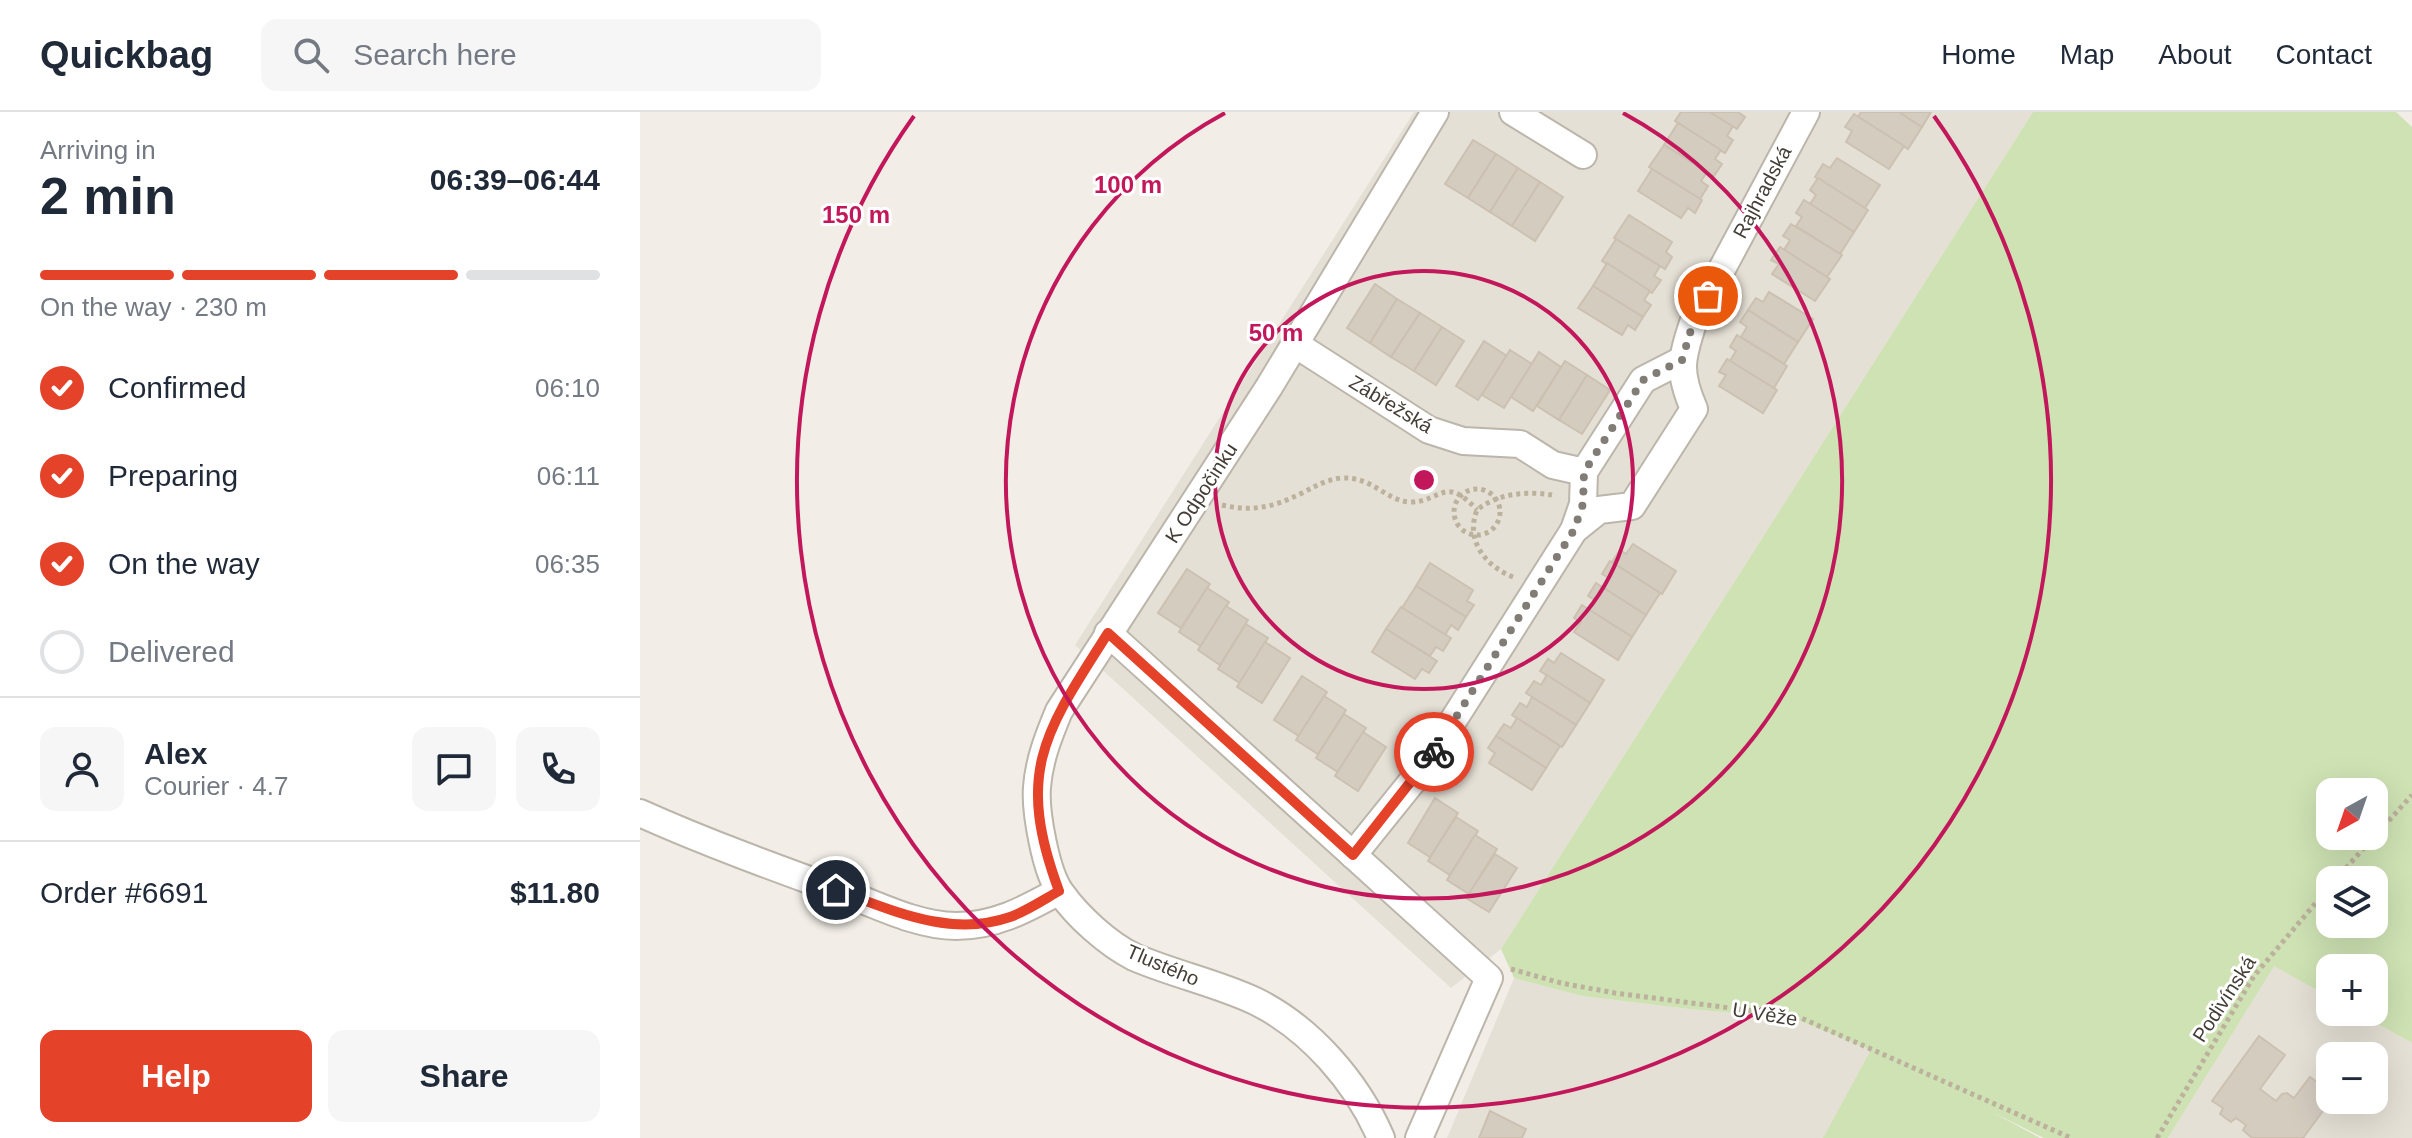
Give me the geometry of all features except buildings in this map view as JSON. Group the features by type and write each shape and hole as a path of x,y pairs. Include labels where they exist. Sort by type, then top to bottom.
{"street":[{"name":"K Odpočinku","path":"1059,891 1041,832 1036,788 1044,747 1059,711 1295,344 1435,112"},
{"path":"1513,112 1583,155"},
{"name":"Rajhradská","path":"1577,521 1599,510 1632,506 1694,409 1685,388 1682,360 1693,323 1806,112"},
{"name":"Zábřežská","path":"1295,344 1429,430 1463,441 1520,444 1553,465 1584,472"},
{"name":"Rajhradská","path":"1353,855 1423,768 1535,593 1577,521 1584,472 1643,380 1682,360"},
{"path":"1108,633 1489,978 1419,1138"},
{"path":"640,813 702,840 848,894 918,919 942,924 986,923 1011,917 1059,891"},
{"name":"Tlustého","path":"1059,891 1095,929 1131,955 1255,1001 1287,1021 1319,1049 1352,1086 1381,1138"}],"path":[{"path":"1199,496 1232,507 1256,509 1274,506 1320,483 1349,478 1362,480 1405,502 1417,502 1445,491 1461,495 1477,510"},
{"path":"1478,488 1485,489 1498,499 1498,523 1483,535 1474,536 1462,530 1454,516 1454,507 1461,495 1478,488"},
{"path":"1477,510 1498,499 1531,491 1552,495 1577,521"},
{"path":"1477,510 1474,536 1482,556 1492,567 1535,593"},
{"path":"2348,866 2412,795"},
{"name":"Podivínská","path":"2157,1138 2254,976 2316,903"},
{"name":"U Věže","path":"1489,978 1499,970 1516,969 1588,988 1799,1017 2071,1138"}],"shaded area":[{"path":"1414,112 2033,112 1501,949 1451,988 1075,645"},
{"path":"2274,965 2316,989 2316,1026 2382,1026 2412,1043 2412,1138 2168,1138"},
{"path":"1514,978 1582,996 1793,1018 1871,1050 2040,1138 1447,1138"}],"green space":[{"path":"2033,112 2396,112 2412,127 2412,1043 2382,1026 2388,1026 2388,954 2316,954 2316,989 2274,966 2168,1138 2044,1138 1992,1112 2040,1138 1823,1138 1871,1050 1793,1018 1582,996 1514,978 1501,949"}],"way so far":[{"path":"1434,752 1574,530 1583,504 1584,472 1643,380 1682,360 1693,323 1708,296"}],"route":[{"path":"836,890 918,919 954,926 1011,917 1059,891 1041,832 1036,788 1044,747 1059,711 1108,633 1353,855 1434,752"}]}
